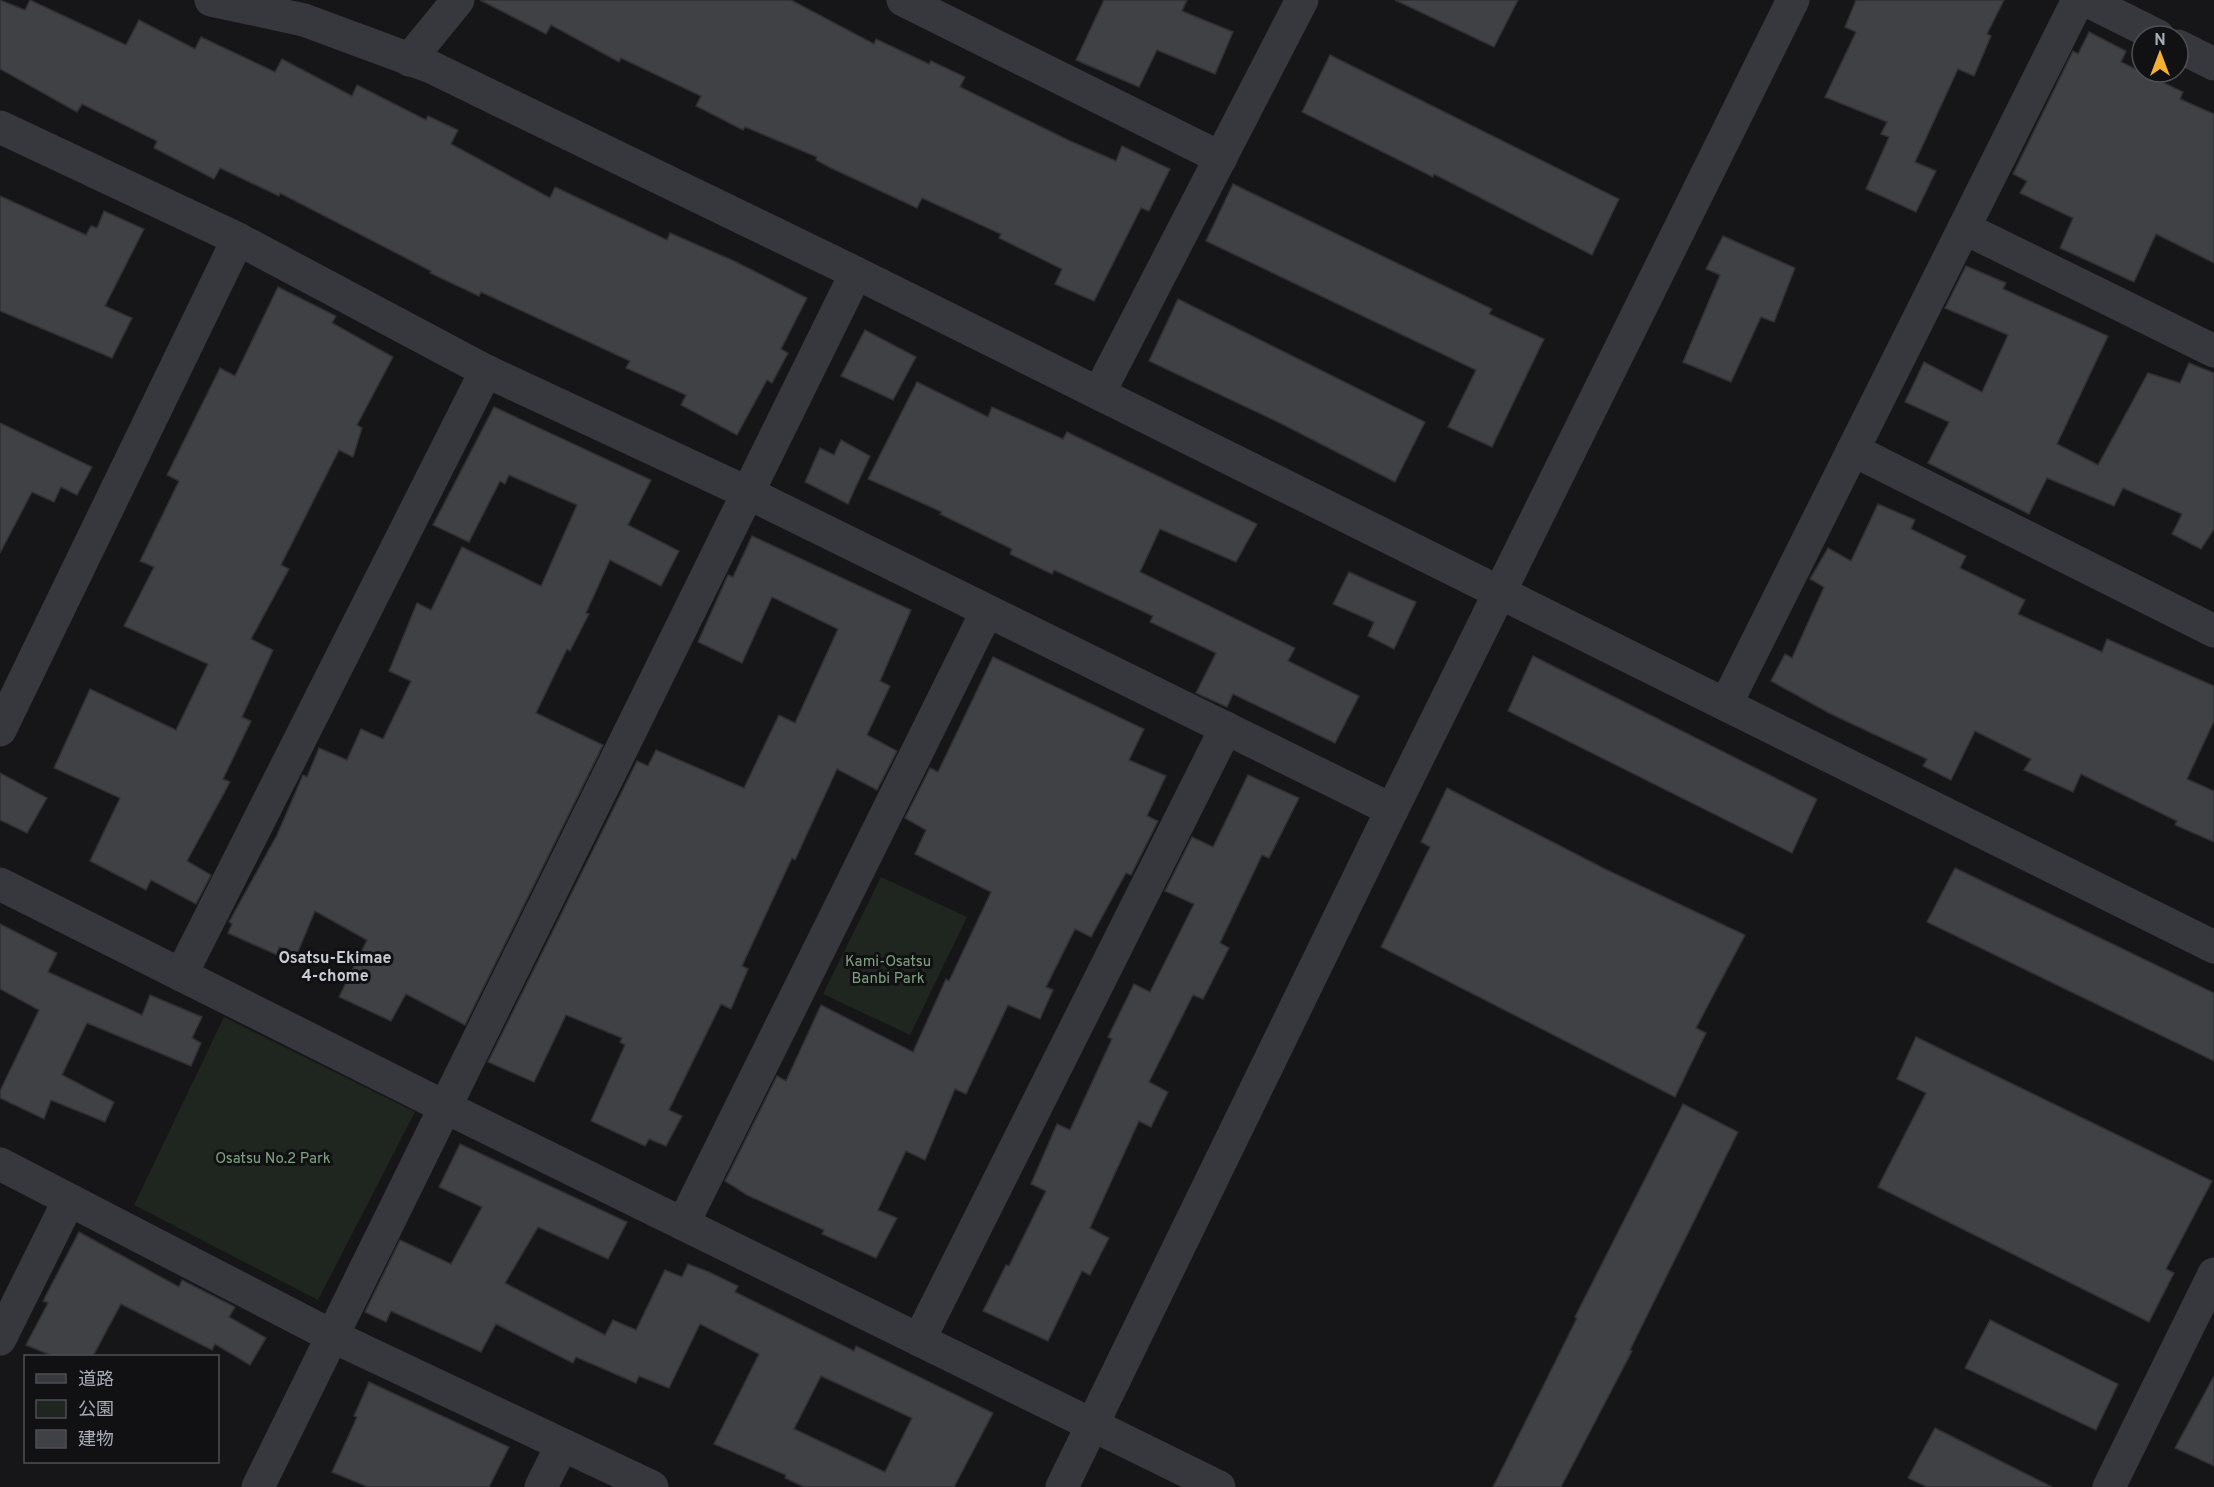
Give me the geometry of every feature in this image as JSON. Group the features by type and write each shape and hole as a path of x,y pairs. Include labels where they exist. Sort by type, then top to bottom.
{"street":[{"path":"211,0 304,21 431,67 856,273 2214,947"},
{"path":"409,60 458,0"},
{"path":"903,0 1221,158"},
{"path":"1099,393 1302,0"},
{"path":"1062,1487 1392,810 1793,0"},
{"path":"1726,704 2078,0"},
{"path":"2086,0 2134,24"},
{"path":"2190,52 2214,64"},
{"path":"0,127 238,239 486,371 748,493 1392,810"},
{"path":"1964,228 2214,351"},
{"path":"0,730 238,239"},
{"path":"258,1487 856,273"},
{"path":"181,975 486,371"},
{"path":"1853,450 2214,631"},
{"path":"683,1224 987,611"},
{"path":"919,1340 1226,728"},
{"path":"0,884 445,1107 1219,1487"},
{"path":"0,1164 332,1336 652,1487"},
{"path":"0,1339 69,1200"},
{"path":"2109,1487 2214,1274"},
{"path":"541,1487 562,1445"}],"green space":[{"name":"Kami-Osatsu Banbi Park","path":"881,877 967,917 910,1035 823,994"},
{"name":"Osatsu No.2 Park","path":"224,1017 415,1112 318,1300 134,1205"}],"building":[{"path":"0,0 25,10 30,0 126,45 139,20 195,49 201,37 275,72 282,59 352,96 357,85 426,120 428,116 458,130 451,144 550,198 555,187 667,240 670,233 734,261 807,298 781,349 788,353 772,383 767,380 737,435 681,405 686,395 626,368 630,361 481,292 479,296 430,273 431,271 280,193 279,196 220,168 214,179 154,148 157,141 82,104 77,112 0,69"},
{"path":"480,0 791,0 874,44 876,39 929,64 931,61 965,77 960,87 1070,141 1116,161 1122,146 1170,169 1149,211 1141,208 1094,301 1055,284 1062,269 999,238 1001,234 922,198 917,208 831,168 816,160 817,157 745,127 743,130 696,106 701,96 621,58 619,62 551,25 546,34"},
{"path":"1104,0 1187,0 1182,11 1233,32 1215,74 1157,50 1139,87 1076,60"},
{"path":"1395,0 1518,0 1494,47"},
{"path":"1856,0 2004,0 1987,34 1991,36 1974,76 1958,69 1915,162 1936,171 1916,212 1866,189 1889,137 1881,134 1887,122 1825,97 1856,32 1845,27"},
{"path":"2089,32 2126,51 2121,62 2130,66 2130,84 2166,84 2183,92 2180,99 2214,114 2214,263 2156,234 2134,282 2060,248 2073,218 2020,193 2027,181 2013,174 2073,51 2078,54"},
{"path":"1330,55 1619,199 1592,255 1434,174 1433,177 1302,112"},
{"path":"1233,184 1492,309 1489,314 1544,339 1492,447 1448,427 1476,370 1206,241"},
{"path":"0,196 86,235 91,226 97,228 104,211 144,229 105,306 132,318 112,358 0,311"},
{"path":"1723,236 1795,268 1774,322 1761,317 1731,382 1683,362 1720,275 1706,269"},
{"path":"1966,266 2006,283 2003,289 2108,336 2057,444 2098,465 2148,373 2180,383 2189,363 2214,373 2214,529 2201,549 2172,534 2182,514 2123,488 2114,506 2047,478 2029,514 1928,463 1949,422 1905,402 1924,362 1982,392 2008,335 1945,308"},
{"path":"278,287 336,316 332,323 393,357 357,425 362,428 353,457 339,450 281,565 289,569 251,639 273,650 242,717 251,721 223,779 230,782 187,861 211,875 196,904 151,880 146,890 90,861 120,798 54,768 90,689 176,730 208,664 124,626 154,567 140,561 179,481 167,475 220,368 235,376"},
{"path":"1178,299 1425,422 1395,482 1280,423 1149,361"},
{"path":"865,330 916,357 893,400 841,376"},
{"path":"917,382 988,417 992,407 1063,439 1067,432 1257,524 1236,562 1160,529 1140,572 1295,648 1288,661 1359,696 1335,743 1233,694 1227,707 1196,693 1216,653 1150,622 1153,616 1054,570 1052,574 1010,554 1012,549 940,514 942,512 868,479"},
{"path":"494,407 651,480 628,525 679,551 661,586 610,560 586,613 589,614 570,651 567,649 536,713 603,745 465,1025 406,994 391,1021 339,997 367,940 315,911 297,954 279,947 277,955 228,933 232,924 229,922 277,835 303,775 307,777 319,748 347,760 361,729 383,739 411,681 389,671 417,603 431,610 462,547 541,586 577,505 509,475 505,484 500,481 469,542 433,525"},
{"path":"0,423 92,467 77,495 61,487 54,502 32,492 0,553"},
{"path":"841,440 870,456 848,504 805,482 820,448 834,455"},
{"path":"1878,504 1915,520 1911,529 1966,556 1960,568 2025,600 2018,614 2102,652 2107,639 2214,686 2214,721 2187,779 2214,791 2214,842 2175,825 2177,821 2081,774 2073,792 2024,770 2031,759 1975,731 1951,780 1923,766 1927,759 1831,714 1771,681 1785,654 1792,658 1824,587 1810,579 1828,548 1851,561"},
{"path":"752,536 911,610 880,681 890,686 867,735 897,751 877,790 837,769 795,860 792,858 742,966 748,969 731,1009 721,1004 669,1110 682,1116 666,1146 649,1139 645,1146 591,1121 625,1045 620,1042 622,1038 566,1015 534,1082 488,1062 637,761 648,766 656,750 744,788 779,715 795,723 838,629 772,597 742,663 698,642 728,575 733,577"},
{"path":"1349,572 1416,602 1394,649 1368,636 1374,622 1333,604"},
{"path":"1533,656 1817,799 1792,853 1508,711"},
{"path":"993,657 1144,729 1129,760 1166,776 1147,816 1158,821 1131,875 1126,873 1091,937 1075,929 1046,987 1053,990 1040,1019 1008,1005 966,1094 955,1089 925,1160 906,1151 878,1210 897,1218 876,1258 822,1234 824,1230 747,1195 725,1181 777,1076 786,1081 821,1005 913,1052 946,979 949,981 991,892 915,854 926,830 905,818 930,768 938,772"},
{"path":"0,773 47,798 27,833 0,820"},
{"path":"1248,775 1299,798 1269,858 1262,855 1220,943 1229,948 1203,999 1193,995 1149,1082 1168,1092 1151,1127 1139,1121 1090,1228 1109,1238 1090,1275 1082,1271 1048,1341 983,1311 1006,1265 1009,1266 1046,1191 1031,1184 1057,1124 1070,1130 1112,1039 1108,1037 1134,984 1150,992 1194,904 1165,891 1192,837 1213,847"},
{"path":"1447,788 1607,870 1745,935 1696,1028 1706,1033 1675,1097 1381,947 1430,847 1421,842"},
{"path":"1955,868 2214,993 2214,1061 1927,922"},
{"path":"0,924 57,953 48,972 142,1015 150,995 202,1017 192,1038 201,1043 191,1066 87,1023 62,1075 114,1102 105,1122 51,1100 44,1119 0,1098 0,1091 39,1010 0,989"},
{"path":"1916,1037 2212,1181 2166,1269 2174,1273 2149,1322 1878,1187 1926,1093 1897,1079"},
{"path":"1683,1104 1738,1132 1630,1350 1632,1351 1561,1487 1493,1487 1577,1318 1575,1317"},
{"path":"460,1144 627,1222 608,1259 538,1227 505,1283 605,1335 613,1320 636,1330 665,1270 682,1277 688,1264 738,1286 735,1292 854,1351 856,1346 993,1413 954,1487 804,1487 785,1478 786,1475 714,1444 759,1354 700,1324 669,1388 639,1376 636,1383 576,1357 573,1363 496,1324 481,1352 391,1311 386,1322 365,1312 400,1240 451,1264 482,1207 439,1187","holes":["821,1376 912,1418 885,1472 794,1429"]},
{"path":"79,1232 179,1287 182,1280 235,1307 229,1317 266,1338 250,1365 215,1344 212,1350 121,1304 94,1355 51,1355 26,1345 48,1303 43,1301"},
{"path":"1990,1320 2118,1384 2096,1430 1965,1368"},
{"path":"2214,1376 2214,1466 2175,1448"},
{"path":"369,1382 509,1447 489,1487 368,1487 332,1472 357,1417 354,1416"},
{"path":"1935,1428 2052,1487 1927,1487 1908,1478"}],"district":[{"name":"Osatsu-Ekimae 4-chome","path":"335,968"}]}
